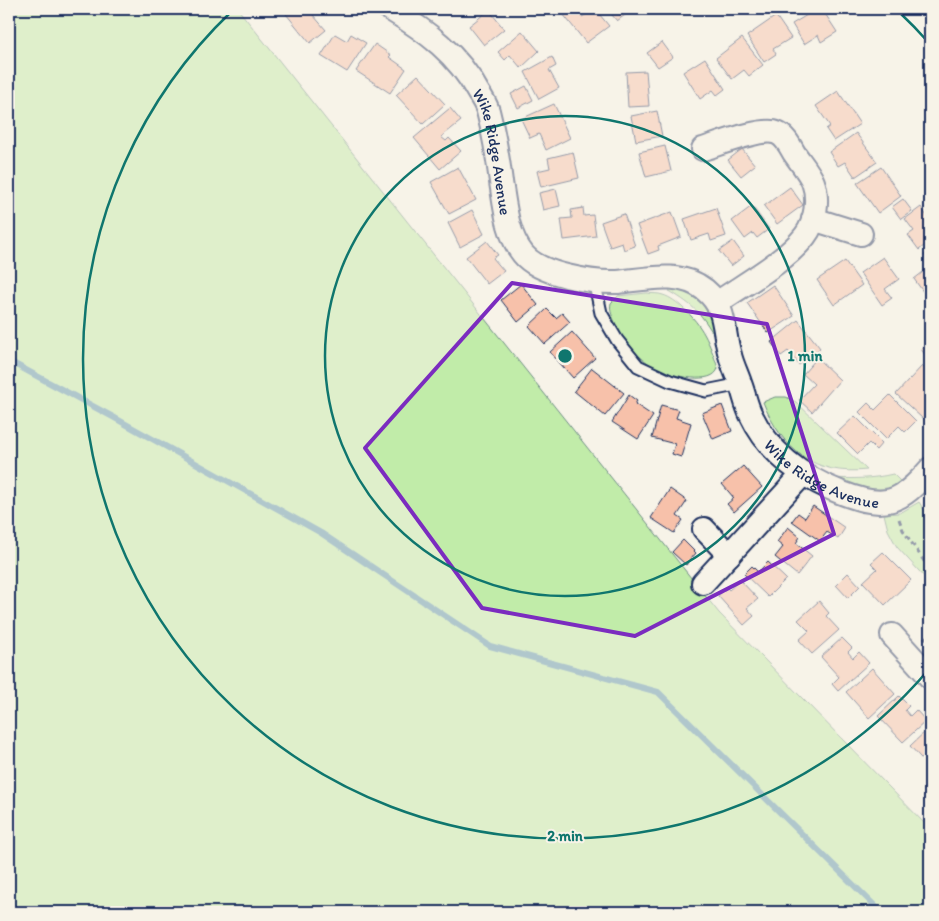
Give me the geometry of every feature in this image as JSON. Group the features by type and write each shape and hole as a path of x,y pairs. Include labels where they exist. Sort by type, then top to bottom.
{"street":[{"name":"Wike Ridge Avenue","path":"390,9 419,27 447,50 470,76 488,109 506,212 515,242 524,256 542,268 557,274 618,282 669,277 688,280 704,289 717,303 725,321 729,354 750,414 762,436 781,458 831,489 872,502 893,501 913,488 930,469"},
{"path":"703,148 765,132 778,133 786,141 812,181 816,200 814,219 806,235 792,250 717,303"},
{"path":"814,219 860,234"},
{"path":"703,584 804,474"},
{"path":"704,528 729,554"},
{"path":"892,635 930,677"}],"lane":[{"path":"594,280 602,313 617,340 638,366 670,381 706,391 741,384"}],"path":[{"path":"893,501 903,530 930,570"}],"highlighted area":[{"path":"512,283 767,324 834,534 635,636 482,608 365,448"}],"green space":[{"path":"9,9 238,9 719,613 930,829 930,912 9,912"},
{"path":"672,288 690,295 703,305 711,318 715,337 697,311 669,291"},
{"path":"647,293 666,296 681,306 696,321 705,335 715,359 718,368 715,373 709,377 691,378 664,372 646,362 629,346 616,325 611,311 611,303 618,296"},
{"path":"775,397 786,397 796,402 867,470 848,471 831,469 816,464 803,456 780,434 771,419 763,402"},
{"path":"893,474 902,483 883,489 857,487 830,478 862,478"},
{"path":"919,502 930,519 930,583 897,547 888,530 884,514 900,513"}],"building":[{"path":"293,9 321,9 313,15 326,30 310,43 286,14"},
{"path":"425,9 452,9 452,12"},
{"path":"559,9 581,9 578,12 582,17 595,9 609,26 586,43"},
{"path":"607,9 633,9 617,21"},
{"path":"817,9 822,9 837,32 821,42 818,35 804,44 792,24"},
{"path":"489,10 504,29 484,45 469,26"},
{"path":"776,16 791,38 773,49 776,54 764,62 747,36"},
{"path":"522,31 539,51 521,68 510,55 505,60 498,52"},
{"path":"335,34 347,41 351,34 366,43 347,72 321,56"},
{"path":"742,38 763,65 749,76 744,70 732,79 716,58"},
{"path":"662,42 673,57 658,67 647,53"},
{"path":"375,44 406,69 390,93 356,71"},
{"path":"552,57 556,66 549,70 559,88 539,99 525,72"},
{"path":"705,58 725,89 717,95 713,90 700,99 683,72"},
{"path":"646,71 649,106 628,107 626,72"},
{"path":"418,75 445,104 423,124 396,95"},
{"path":"526,86 533,100 518,108 511,94"},
{"path":"838,91 860,124 834,141 826,129 830,126 816,106"},
{"path":"554,104 570,138 546,150 539,134 530,138 521,119"},
{"path":"450,108 461,121 441,137 446,141 449,138 461,151 440,169 414,138"},
{"path":"657,111 662,136 636,141 631,116"},
{"path":"856,133 877,162 855,177 845,162 838,166 829,152"},
{"path":"665,146 671,171 646,177 639,152"},
{"path":"742,149 755,165 741,176 728,160"},
{"path":"573,152 579,178 541,187 537,171 550,168 548,158"},
{"path":"458,167 476,200 449,214 431,182"},
{"path":"881,167 901,196 878,213 857,183"},
{"path":"790,187 803,205 777,224 764,206"},
{"path":"556,189 560,206 543,210 539,193"},
{"path":"903,199 912,211 901,219 892,207"},
{"path":"752,206 769,229 757,238 753,233 745,239 732,221"},
{"path":"921,207 930,221 930,241 919,250 908,235 914,231 905,219"},
{"path":"583,208 584,216 593,215 596,236 564,240 561,219 572,218 571,210"},
{"path":"716,208 726,236 711,241 709,234 691,240 684,219"},
{"path":"472,210 484,234 460,247 448,223"},
{"path":"672,212 681,237 658,246 659,250 648,254 637,225"},
{"path":"624,214 635,246 624,250 622,243 610,247 601,222"},
{"path":"487,241 498,255 493,258 504,271 487,284 466,257"},
{"path":"733,241 744,256 731,266 719,251"},
{"path":"930,250 930,264 924,255"},
{"path":"883,257 899,279 885,289 892,298 882,305 860,273"},
{"path":"845,261 862,285 834,305 817,280"},
{"path":"927,269 930,273 930,288 924,293 914,279"},
{"path":"521,284 538,305 518,322 501,300"},
{"path":"773,285 794,316 768,333 747,303"},
{"path":"547,309 556,318 562,313 570,322 545,344 529,326"},
{"path":"798,320 820,348 799,365 788,351 781,356 771,342"},
{"path":"572,332 595,358 573,378 550,352"},
{"path":"930,343 930,362 921,349"},
{"path":"817,358 840,380 812,412 799,400 814,384 803,374"},
{"path":"922,366 930,374 930,394 926,398 930,402 930,411 923,419 896,394"},
{"path":"592,368 624,393 605,416 574,391"},
{"path":"629,395 637,401 635,404 653,416 638,439 612,422"},
{"path":"890,395 916,421 905,432 899,426 886,439 859,412 868,403 875,410"},
{"path":"661,405 679,410 676,418 691,423 681,457 672,454 675,444 652,438"},
{"path":"722,405 732,431 713,439 702,413"},
{"path":"855,416 882,443 876,450 869,443 858,454 837,433"},
{"path":"743,466 762,487 734,512 727,504 734,498 722,484"},
{"path":"670,489 687,501 677,516 683,520 674,533 651,518"},
{"path":"813,506 845,528 838,539 827,532 820,541 792,521 798,513 805,518"},
{"path":"788,527 800,537 796,543 812,556 797,575 775,557 783,547 777,542"},
{"path":"683,540 696,553 686,565 672,552"},
{"path":"883,552 911,580 885,605 863,582 877,569 871,563"},
{"path":"768,562 786,579 768,597 744,574 752,566 758,572"},
{"path":"848,573 860,586 848,598 836,585"},
{"path":"740,580 758,599 747,608 754,616 744,625 718,596 727,588 729,590"},
{"path":"819,601 829,613 826,616 839,630 812,654 799,640 809,631 798,620"},
{"path":"842,638 852,648 848,652 853,658 859,652 869,663 838,691 832,684 839,677 821,657"},
{"path":"872,668 895,694 869,718 846,692"},
{"path":"899,696 909,706 905,710 910,716 916,710 926,721 903,742 878,716"},
{"path":"930,727 930,768 910,746"}],"waterway":[{"path":"9,361 321,533 490,646 658,692 881,912"}]}
